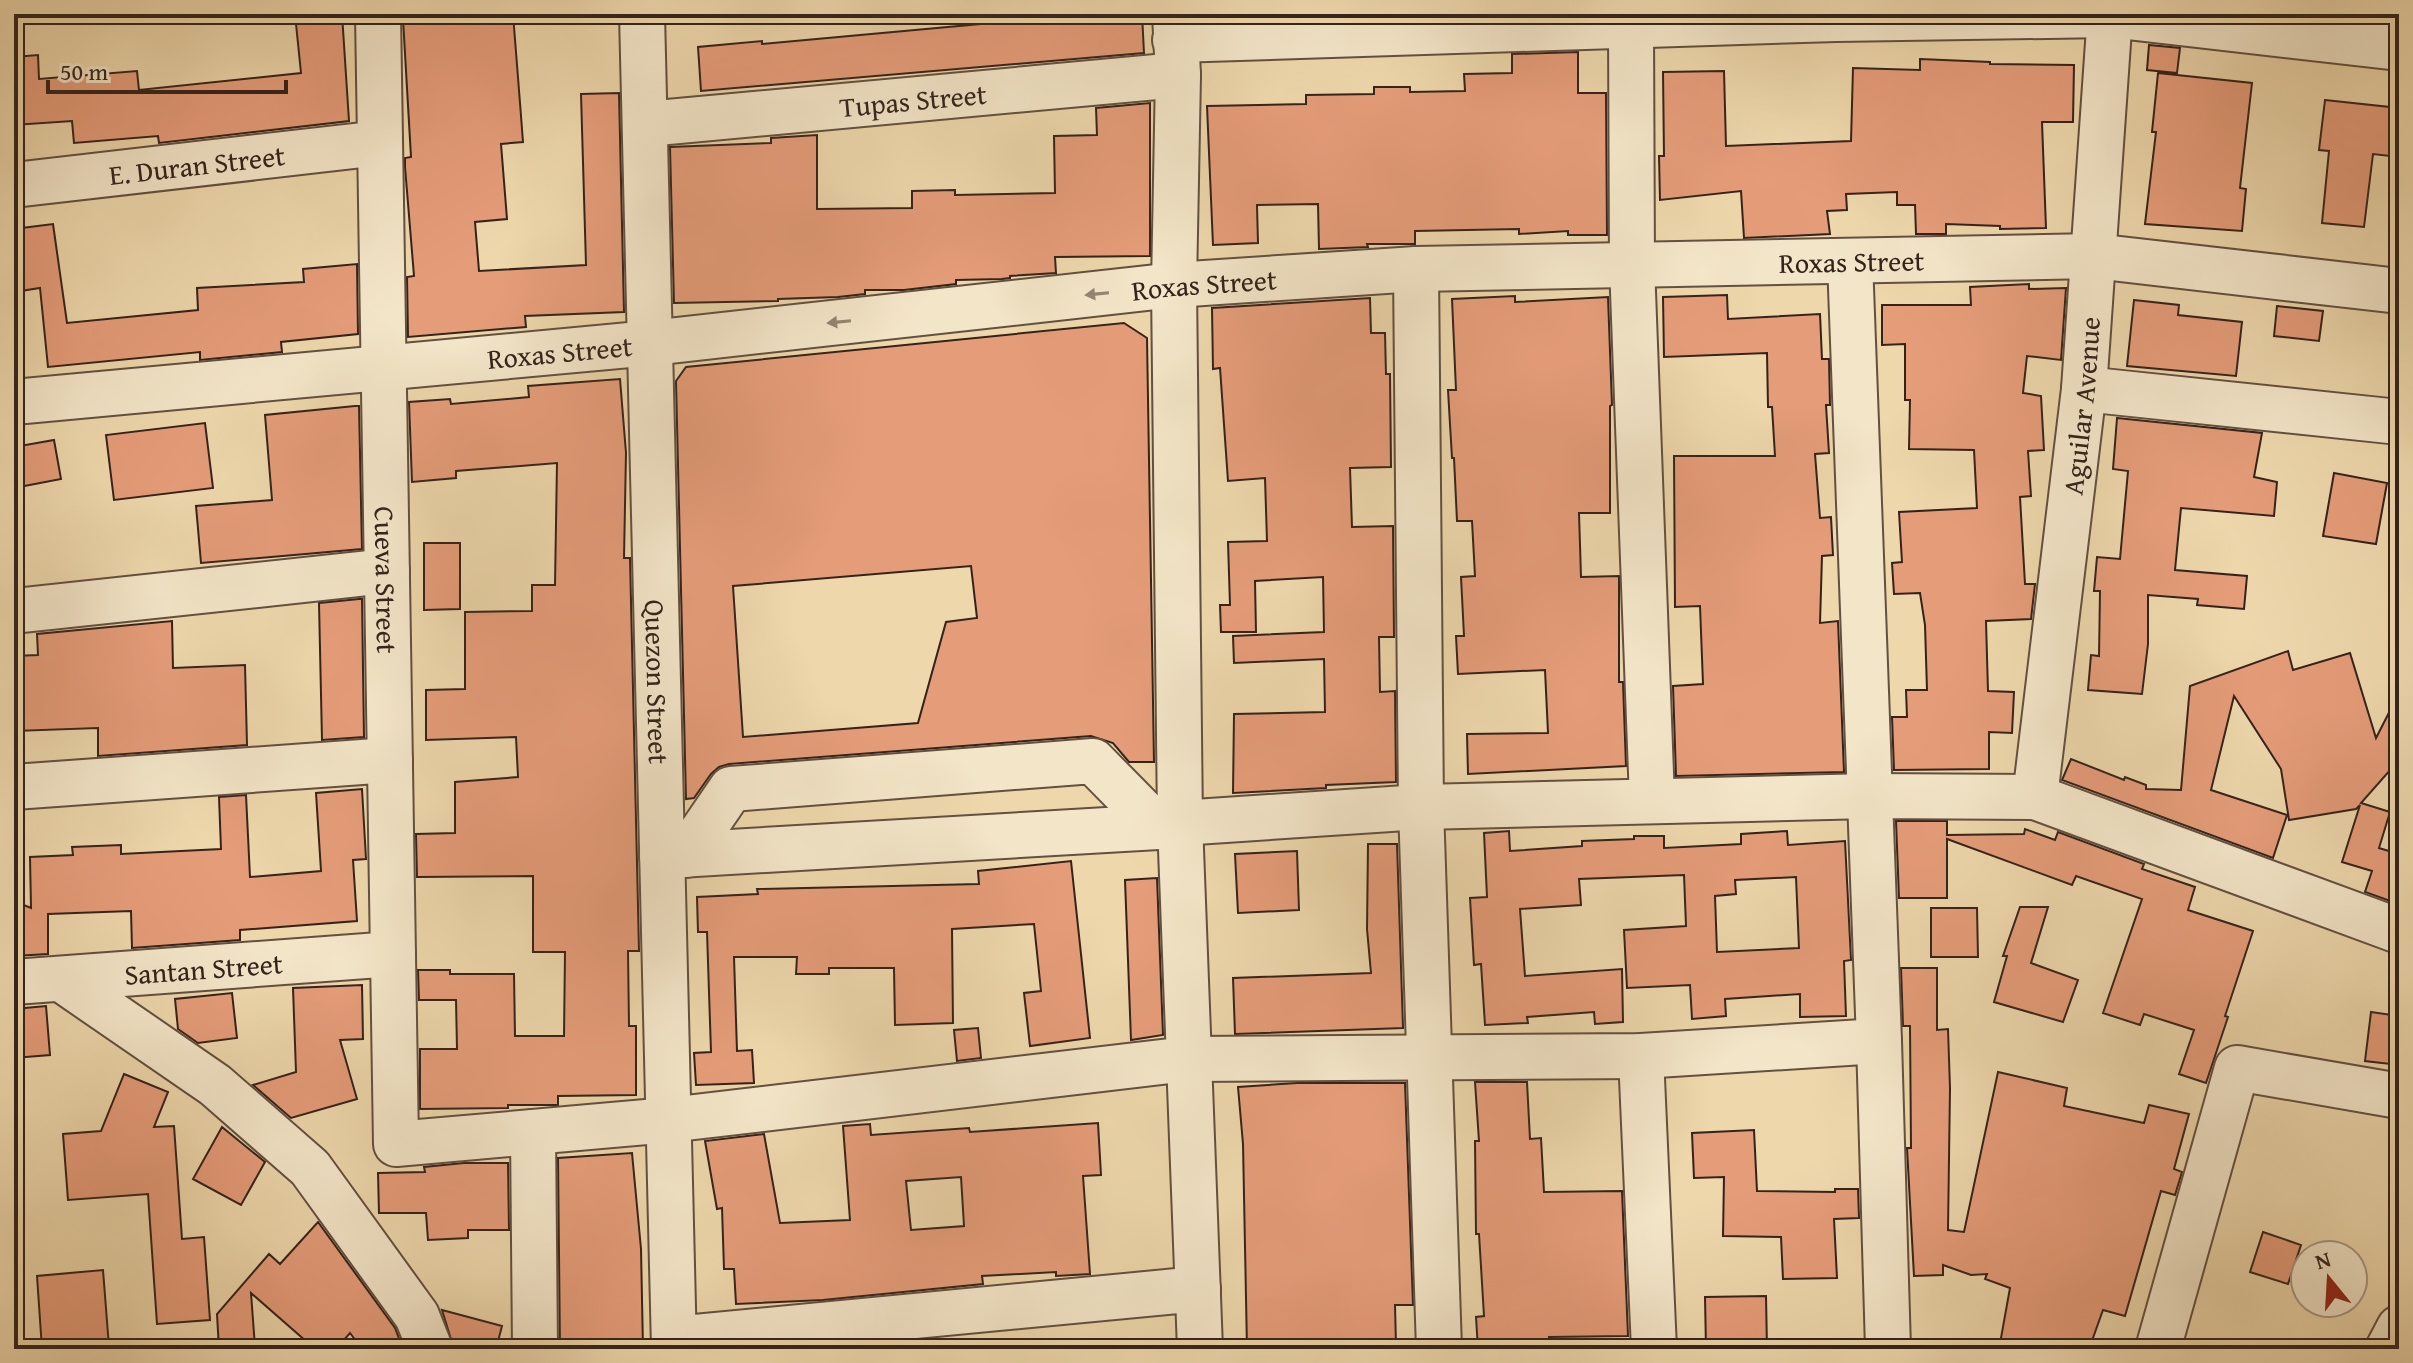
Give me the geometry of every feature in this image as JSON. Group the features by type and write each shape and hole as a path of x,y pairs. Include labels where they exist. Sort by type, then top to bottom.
{"street":[{"name":"Cueva Street","path":"378,14 396,1144 533,1132"},
{"name":"Quezon Street","path":"642,14 651,343 674,855 669,1120 674,1344"},
{"name":"Tupas Street","path":"646,124 1176,43 1836,16 2110,15 2399,48"},
{"name":"Aguilar Avenue","path":"2035,797 2084,389 2110,15"},
{"path":"1631,26 1632,265 1652,800"},
{"path":"1176,43 1169,825 1187,1059 1200,1349"},
{"name":"E. Duran Street","path":"14,185 380,143"},
{"name":"Roxas Street","path":"14,402 651,343 1174,285 1416,269 2094,256 2399,291"},
{"path":"1850,261 1888,1349"},
{"path":"1416,269 1421,807 1439,1349"},
{"path":"2084,389 2399,422"},
{"path":"14,611 387,571"},
{"path":"14,787 390,760"},
{"path":"674,855 731,789 1093,761 1169,825"},
{"path":"903,775 904,842"},
{"path":"674,855 1421,807 1870,796 2035,797 2399,931"},
{"name":"Santan Street","path":"14,982 393,954"},
{"path":"61,979 215,1085 310,1168 417,1316 430,1349"},
{"path":"535,1349 533,1132 669,1120 1187,1059 1428,1055 1641,1056 1879,1041"},
{"path":"1641,1056 1654,1349"},
{"path":"2158,1349 2237,1068 2399,1096"},
{"path":"674,1344 1198,1289"},
{"path":"2388,1349 2399,1328"}],"building":[{"path":"295,14 342,14 349,121 159,143 158,136 74,143 72,121 14,125 14,57 38,55 39,79 137,71 139,90 301,73"},
{"path":"460,14 513,14 523,142 501,144 507,219 475,222 479,271 586,265 581,94 619,93 624,312 525,316 526,327 408,337 407,277 414,276 405,167 405,158 411,157 403,19"},
{"path":"1142,14 1144,53 701,91 698,47 1002,22 1002,16"},
{"path":"2149,45 2180,48 2177,73 2147,70"},
{"path":"1578,52 1578,93 1606,93 1607,235 1568,235 1568,231 1519,234 1519,229 1415,231 1415,244 1367,244 1368,247 1319,249 1318,204 1257,205 1258,243 1213,245 1207,106 1306,104 1306,95 1374,94 1374,87 1410,87 1410,92 1465,91 1464,74 1512,73 1512,54"},
{"path":"1920,59 2074,65 2073,122 2042,122 2046,228 2000,229 2000,226 1946,224 1946,234 1916,234 1915,205 1897,205 1897,192 1846,194 1847,210 1827,211 1830,234 1744,238 1741,191 1660,200 1659,156 1664,156 1663,72 1724,71 1726,146 1851,141 1853,68 1920,70"},
{"path":"2158,73 2252,83 2240,188 2246,189 2242,231 2145,224 2156,132 2152,132"},
{"path":"2325,100 2399,108 2399,157 2373,154 2364,227 2322,223 2329,151 2319,150"},
{"path":"1150,103 1150,256 1055,257 1056,273 956,280 956,284 904,290 865,290 865,294 838,297 674,303 670,147 771,143 771,138 817,135 817,209 912,208 912,191 955,190 955,195 1055,193 1054,136 1097,135 1096,108"},
{"path":"53,224 67,323 198,310 197,288 304,282 303,269 357,264 358,334 281,342 282,352 200,360 200,352 48,367 40,288 14,292 14,229"},
{"path":"2029,284 2029,289 2066,288 2061,360 2027,356 2023,393 2041,396 2044,450 2028,451 2031,496 2020,497 2025,584 2035,584 2031,619 1986,621 1988,691 2014,692 2012,733 1989,732 1989,769 1894,770 1892,717 1907,717 1906,690 1927,690 1925,625 1920,593 1894,594 1892,563 1902,562 1899,512 1977,508 1974,450 1909,449 1910,400 1905,400 1905,344 1882,345 1882,305 1971,305 1970,287"},
{"path":"1727,295 1728,319 1820,314 1822,359 1829,359 1830,405 1826,405 1829,453 1815,454 1820,518 1831,517 1833,555 1822,556 1820,623 1838,621 1844,772 1676,776 1673,686 1703,684 1700,606 1675,607 1674,456 1775,456 1772,407 1768,407 1767,353 1664,357 1663,297"},
{"path":"1515,296 1515,302 1608,297 1612,405 1610,513 1579,513 1581,577 1619,576 1619,682 1623,682 1626,766 1468,774 1467,734 1548,733 1545,670 1458,674 1456,636 1464,636 1461,577 1475,576 1472,521 1457,521 1448,390 1456,390 1452,299"},
{"path":"1370,298 1371,333 1385,333 1386,374 1390,374 1391,467 1350,468 1352,527 1393,526 1394,637 1379,637 1380,692 1395,691 1396,782 1233,793 1234,714 1325,712 1324,659 1234,663 1233,636 1324,632 1323,577 1255,581 1256,632 1221,632 1220,605 1230,605 1228,542 1267,541 1265,478 1228,481 1220,368 1213,369 1212,308"},
{"path":"2134,300 2179,305 2178,315 2242,322 2236,376 2127,366"},
{"path":"2277,306 2323,311 2319,341 2274,336"},
{"path":"1124,323 1147,338 1154,762 1129,762 1113,743 1091,736 729,764 711,774 694,798 686,799 676,381 686,367","holes":["971,566 977,618 946,622 918,723 743,737 733,586"]},
{"path":"620,379 626,453 624,558 630,558 639,951 628,951 629,1026 636,1026 636,1095 558,1096 558,1105 420,1109 420,1049 457,1049 456,1000 419,1000 418,970 450,970 450,974 514,974 515,1036 564,1036 565,952 533,952 533,876 417,877 416,834 455,833 455,782 518,777 516,737 426,740 426,690 465,689 465,612 532,611 532,585 555,585 557,463 456,471 456,478 412,482 409,402 450,399 451,404 529,397 528,386"},
{"path":"359,406 362,549 201,563 196,506 272,500 265,415"},
{"path":"2117,418 2262,433 2254,477 2277,482 2274,516 2181,508 2175,570 2247,576 2244,609 2197,605 2198,599 2148,595 2148,644 2142,694 2088,690 2091,655 2099,656 2100,591 2094,591 2097,557 2120,559 2128,471 2113,469"},
{"path":"205,423 213,488 114,500 106,435"},
{"path":"54,440 61,479 14,488 14,447"},
{"path":"2334,473 2387,483 2376,544 2323,536"},
{"path":"424,543 460,543 460,609 424,610"},
{"path":"362,599 364,737 322,740 319,603"},
{"path":"172,621 173,668 245,665 247,745 98,756 98,728 14,731 14,656 38,655 37,634"},
{"path":"2288,651 2293,670 2350,653 2376,738 2399,693 2399,760 2361,803 2390,812 2379,848 2399,854 2399,884 2393,902 2365,892 2372,871 2342,862 2360,805 2356,809 2289,820 2281,769 2234,696 2211,790 2287,815 2273,858 2062,780 2071,759 2124,780 2125,777 2146,785 2146,789 2181,790 2190,686"},
{"path":"362,789 366,859 353,860 357,921 240,930 240,940 132,948 131,911 48,914 48,954 14,956 14,901 31,908 30,857 73,855 72,847 121,845 121,854 221,849 219,797 246,795 250,877 321,871 316,793"},
{"path":"1896,821 1947,821 1947,835 2024,834 2025,829 2055,840 2058,832 2144,864 2142,869 2195,887 2188,910 2253,931 2206,1083 2179,1074 2194,1030 2144,1014 2140,1025 2103,1013 2142,899 2076,876 2072,885 1947,839 1947,898 1899,898"},
{"path":"1509,831 1510,851 1582,846 1582,841 1634,839 1634,836 1664,836 1664,848 1741,844 1741,834 1787,831 1788,845 1845,841 1851,960 1844,961 1846,1016 1800,1017 1800,994 1725,999 1726,1016 1692,1019 1690,985 1627,988 1624,930 1686,926 1684,875 1579,879 1581,905 1520,909 1525,976 1622,969 1623,1022 1595,1024 1594,1012 1527,1017 1528,1023 1485,1025 1481,964 1474,965 1470,898 1487,897 1484,833","holes":["1796,877 1799,948 1717,952 1715,896 1736,894 1735,880"]},
{"path":"1368,844 1397,844 1403,1028 1235,1034 1233,978 1371,973 1367,929"},
{"path":"1297,851 1299,910 1238,913 1235,854"},
{"path":"1071,861 1090,1038 1030,1046 1024,993 1041,991 1034,924 952,929 953,1023 895,1025 894,968 829,968 829,974 796,974 797,957 734,957 737,1051 752,1050 754,1083 696,1085 694,1053 711,1052 707,932 698,932 697,897 758,894 757,889 979,884 978,871"},
{"path":"1157,878 1163,1035 1131,1040 1125,880"},
{"path":"2020,907 2048,907 2031,963 2078,980 2063,1022 1994,1002 2007,956 2003,956"},
{"path":"1931,908 1977,908 1978,957 1931,957"},
{"path":"1901,968 1937,968 1937,1030 1948,1029 1948,1230 1964,1232 1998,1072 2067,1088 2064,1106 2144,1123 2149,1105 2189,1114 2174,1169 2182,1172 2175,1195 2161,1191 2125,1316 2103,1310 2089,1349 1999,1349 2010,1288 1985,1279 1987,1274 1971,1275 1943,1265 1943,1275 1914,1276 1907,1148 1911,1148 1910,1026 1903,1026"},
{"path":"362,985 363,1039 340,1040 357,1099 291,1118 253,1085 296,1072 293,988"},
{"path":"232,993 237,1038 198,1043 178,1029 175,999"},
{"path":"46,1006 50,1055 14,1058 14,1009"},
{"path":"2371,1012 2399,1016 2399,1065 2365,1061"},
{"path":"978,1028 981,1058 957,1061 954,1030"},
{"path":"124,1074 168,1092 154,1127 174,1126 182,1239 204,1237 210,1320 157,1324 148,1194 68,1200 63,1134 101,1131"},
{"path":"1475,1082 1527,1082 1530,1139 1541,1138 1544,1192 1622,1191 1628,1336 1549,1337 1550,1349 1478,1349 1476,1317 1484,1316 1479,1234 1476,1234 1475,1141 1479,1141"},
{"path":"1297,1083 1405,1083 1413,1305 1395,1305 1396,1344 1325,1346 1326,1349 1247,1349 1243,1144 1238,1087"},
{"path":"1098,1123 1101,1175 1083,1176 1090,1274 1056,1276 1056,1272 982,1276 983,1284 823,1300 736,1304 734,1269 724,1269 722,1208 717,1209 705,1141 764,1134 780,1223 850,1220 843,1126 870,1124 871,1135 969,1128 970,1132","holes":["961,1177 964,1226 911,1230 906,1181"]},
{"path":"222,1127 265,1162 241,1205 193,1179"},
{"path":"1754,1130 1757,1191 1835,1192 1835,1189 1858,1189 1859,1218 1834,1219 1837,1278 1783,1279 1781,1237 1723,1236 1724,1177 1694,1178 1692,1133"},
{"path":"632,1153 641,1249 643,1349 560,1349 558,1158"},
{"path":"508,1163 509,1230 468,1230 468,1238 428,1240 426,1213 379,1213 378,1173 425,1172 424,1167"},
{"path":"318,1222 395,1328 403,1349 362,1349 350,1333 336,1349 315,1349 251,1293 255,1347 219,1349 217,1314 269,1254 280,1264"},
{"path":"2263,1232 2289,1241 2288,1284 2250,1272"},
{"path":"103,1270 109,1347 42,1349 37,1276"},
{"path":"1766,1296 1767,1349 1706,1349 1705,1297"},
{"path":"442,1310 502,1326 496,1349 454,1349"}]}
